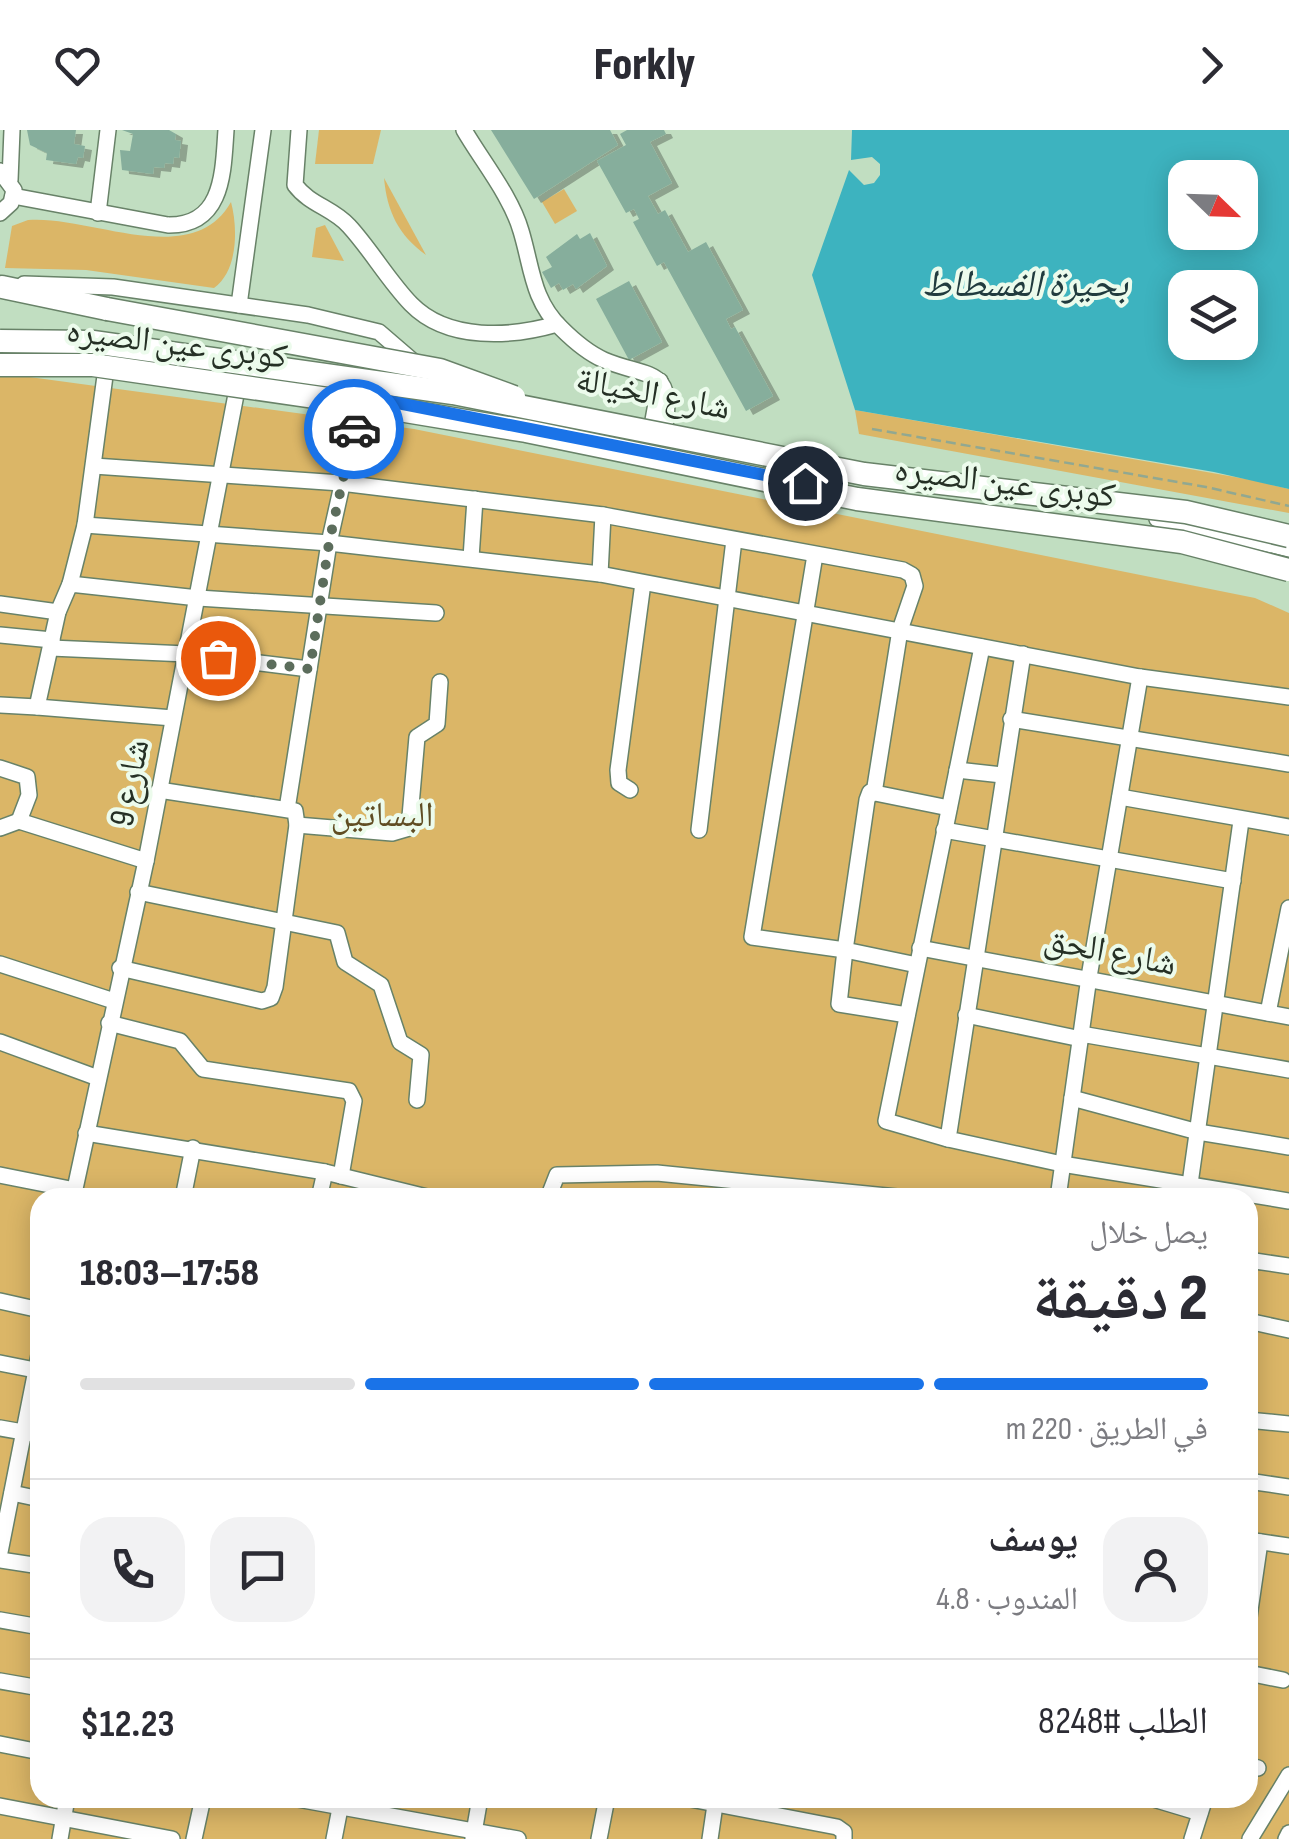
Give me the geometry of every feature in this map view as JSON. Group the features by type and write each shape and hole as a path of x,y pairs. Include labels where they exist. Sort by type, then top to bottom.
{"highway":[{"path":"1,286 440,370 487,384 529,407"},
{"name":"كوبرى عين الصيره","path":"0,338 93,342 529,407 864,474 1186,512 1289,536"},
{"name":"كوبرى عين الصيره","path":"0,362 112,367 363,404 526,431 857,499 1182,542 1289,574"}],"street":[{"path":"0,214 8,182 12,130"},
{"path":"98,212 108,130"},
{"path":"8,182 98,212 168,224 200,217 220,189 226,130"},
{"path":"239,305 263,130"},
{"path":"299,130 295,186 306,200 337,214 352,228 415,308 440,322 498,335 557,324"},
{"path":"464,130 516,220 528,272 557,324 605,360 648,372 660,381 668,404 647,451"},
{"path":"1,286 82,285 239,305 369,328 388,338 432,380"},
{"name":"شارع الخيالة","path":"0,338 81,335 432,380 1216,530 1289,549"},
{"path":"37,707 58,612 70,584 85,525 107,360"},
{"name":"شارع الخيالة","path":"0,362 107,360 362,396 1212,555 1289,574"},
{"name":"شارع 9","path":"75,1188 146,861 240,379"},
{"path":"286,808 329,543 362,396"},
{"path":"94,466 341,483 604,515 912,575 915,586 900,630 874,793 867,800 840,1004 907,1015"},
{"path":"472,558 475,498"},
{"path":"600,574 604,515"},
{"path":"85,525 329,543 600,574 1140,677 1289,697"},
{"path":"699,830 734,540"},
{"path":"805,615 815,555"},
{"path":"630,790 619,782 618,770 643,583"},
{"path":"70,584 198,598 436,613"},
{"path":"0,604 58,612"},
{"name":"شارع الحق","path":"805,615 752,937 845,950 974,958 1289,1017"},
{"path":"0,635 52,644 188,654 310,669"},
{"path":"982,646 886,1122 1171,1188"},
{"path":"948,1138 1023,654"},
{"path":"1059,1188 1089,977 1140,677"},
{"path":"298,825 392,833 410,828 417,737 437,724 440,682"},
{"path":"0,705 174,718"},
{"path":"1012,719 1289,764"},
{"path":"0,768 26,777 29,796 19,821"},
{"path":"957,770 1002,775"},
{"path":"120,968 268,1000 275,987 298,825 295,811 159,790"},
{"path":"874,793 949,808"},
{"path":"1120,798 1241,822 1289,827"},
{"path":"0,828 19,821 146,861"},
{"path":"1190,1188 1241,822"},
{"path":"944,830 1233,881"},
{"path":"138,892 337,934 345,962 381,984 400,1042 421,1055 418,1100"},
{"path":"1268,1013 1289,908"},
{"path":"0,964 114,1001"},
{"path":"966,1015 1289,1070"},
{"path":"109,1022 180,1041 203,1069 348,1091 354,1101 325,1188"},
{"path":"0,1042 98,1078"},
{"path":"1072,1098 1198,1132 1289,1147"},
{"path":"86,1132 194,1148 390,1188"},
{"path":"185,1188 194,1148"},
{"path":"552,1188 557,1175 658,1173 756,1188"},
{"path":"0,1175 51,1188"},
{"path":"1258,1198 1289,1201"},
{"path":"1258,1261 1289,1266"},
{"path":"0,1302 30,1308"},
{"path":"1258,1323 1289,1330"},
{"path":"0,1364 30,1370"},
{"path":"1258,1421 1289,1424"},
{"path":"0,1428 30,1434"},
{"path":"30,1440 12,1494 0,1556 30,1564"},
{"path":"1258,1482 1289,1487"},
{"path":"12,1494 30,1497"},
{"path":"1258,1542 1289,1546"},
{"path":"0,1620 30,1625"},
{"path":"1258,1675 1283,1680"},
{"path":"0,1681 30,1686"},
{"path":"0,1744 30,1750"},
{"path":"1250,1839 1289,1775"},
{"path":"0,1806 172,1839"},
{"path":"60,1839 66,1808"},
{"path":"194,1839 200,1808"},
{"path":"334,1839 340,1808"},
{"path":"365,1808 473,1835 518,1839"},
{"path":"473,1835 478,1808"},
{"path":"599,1839 605,1808"},
{"path":"710,1839 715,1808"},
{"path":"752,1808 837,1827 844,1832 844,1839"},
{"path":"1192,1839 1202,1808"}],"path":[{"path":"872,429 1206,487 1289,506"}],"green space":[{"path":"319,130 381,130 373,164 315,164"},
{"path":"384,178 426,255 396,221"},
{"path":"564,189 577,211 555,224 542,202"},
{"path":"231,202 235,224 232,260 214,288 86,270 5,268 12,226 28,220 166,237 192,233 214,222"},
{"path":"325,225 344,261 312,257 316,228"},
{"name":"البساتين","path":"0,373 414,429 1255,598 1289,613 1289,1839 0,1839"},
{"path":"855,410 1252,480 1289,489 1289,513 859,434"}],"water":[{"name":"بحيرة الفسطاط","path":"852,130 1289,130 1289,489 1214,472 855,410 812,275 849,170 864,185 874,183 880,175 880,164 872,157 851,160"}],"building":[{"path":"27,130 76,130 74,144 85,146 83,158 78,157 76,164 46,160 47,153 30,145"},
{"path":"122,130 169,130 176,134 175,140 181,141 179,158 174,157 173,164 165,163 164,168 154,167 153,174 122,170 120,150 130,151 133,134"},
{"path":"491,130 610,130 618,145 534,199"},
{"path":"627,130 664,130 666,134 650,142 672,183 648,196 658,214 665,210 688,252 706,242 743,310 726,319 731,329 735,327 773,396 746,411 664,262 657,266 633,222 639,219 634,209 626,213 597,161 626,145 620,134"},
{"path":"590,233 607,266 576,289 573,284 563,290 559,283 551,288 542,272 552,267 546,257 577,234 580,239"},
{"path":"629,281 662,342 629,360 596,299"}],"way so far":[{"path":"218,658 310,669 329,543 354,429"}],"route":[{"path":"354,429 362,396 805,483"}]}
